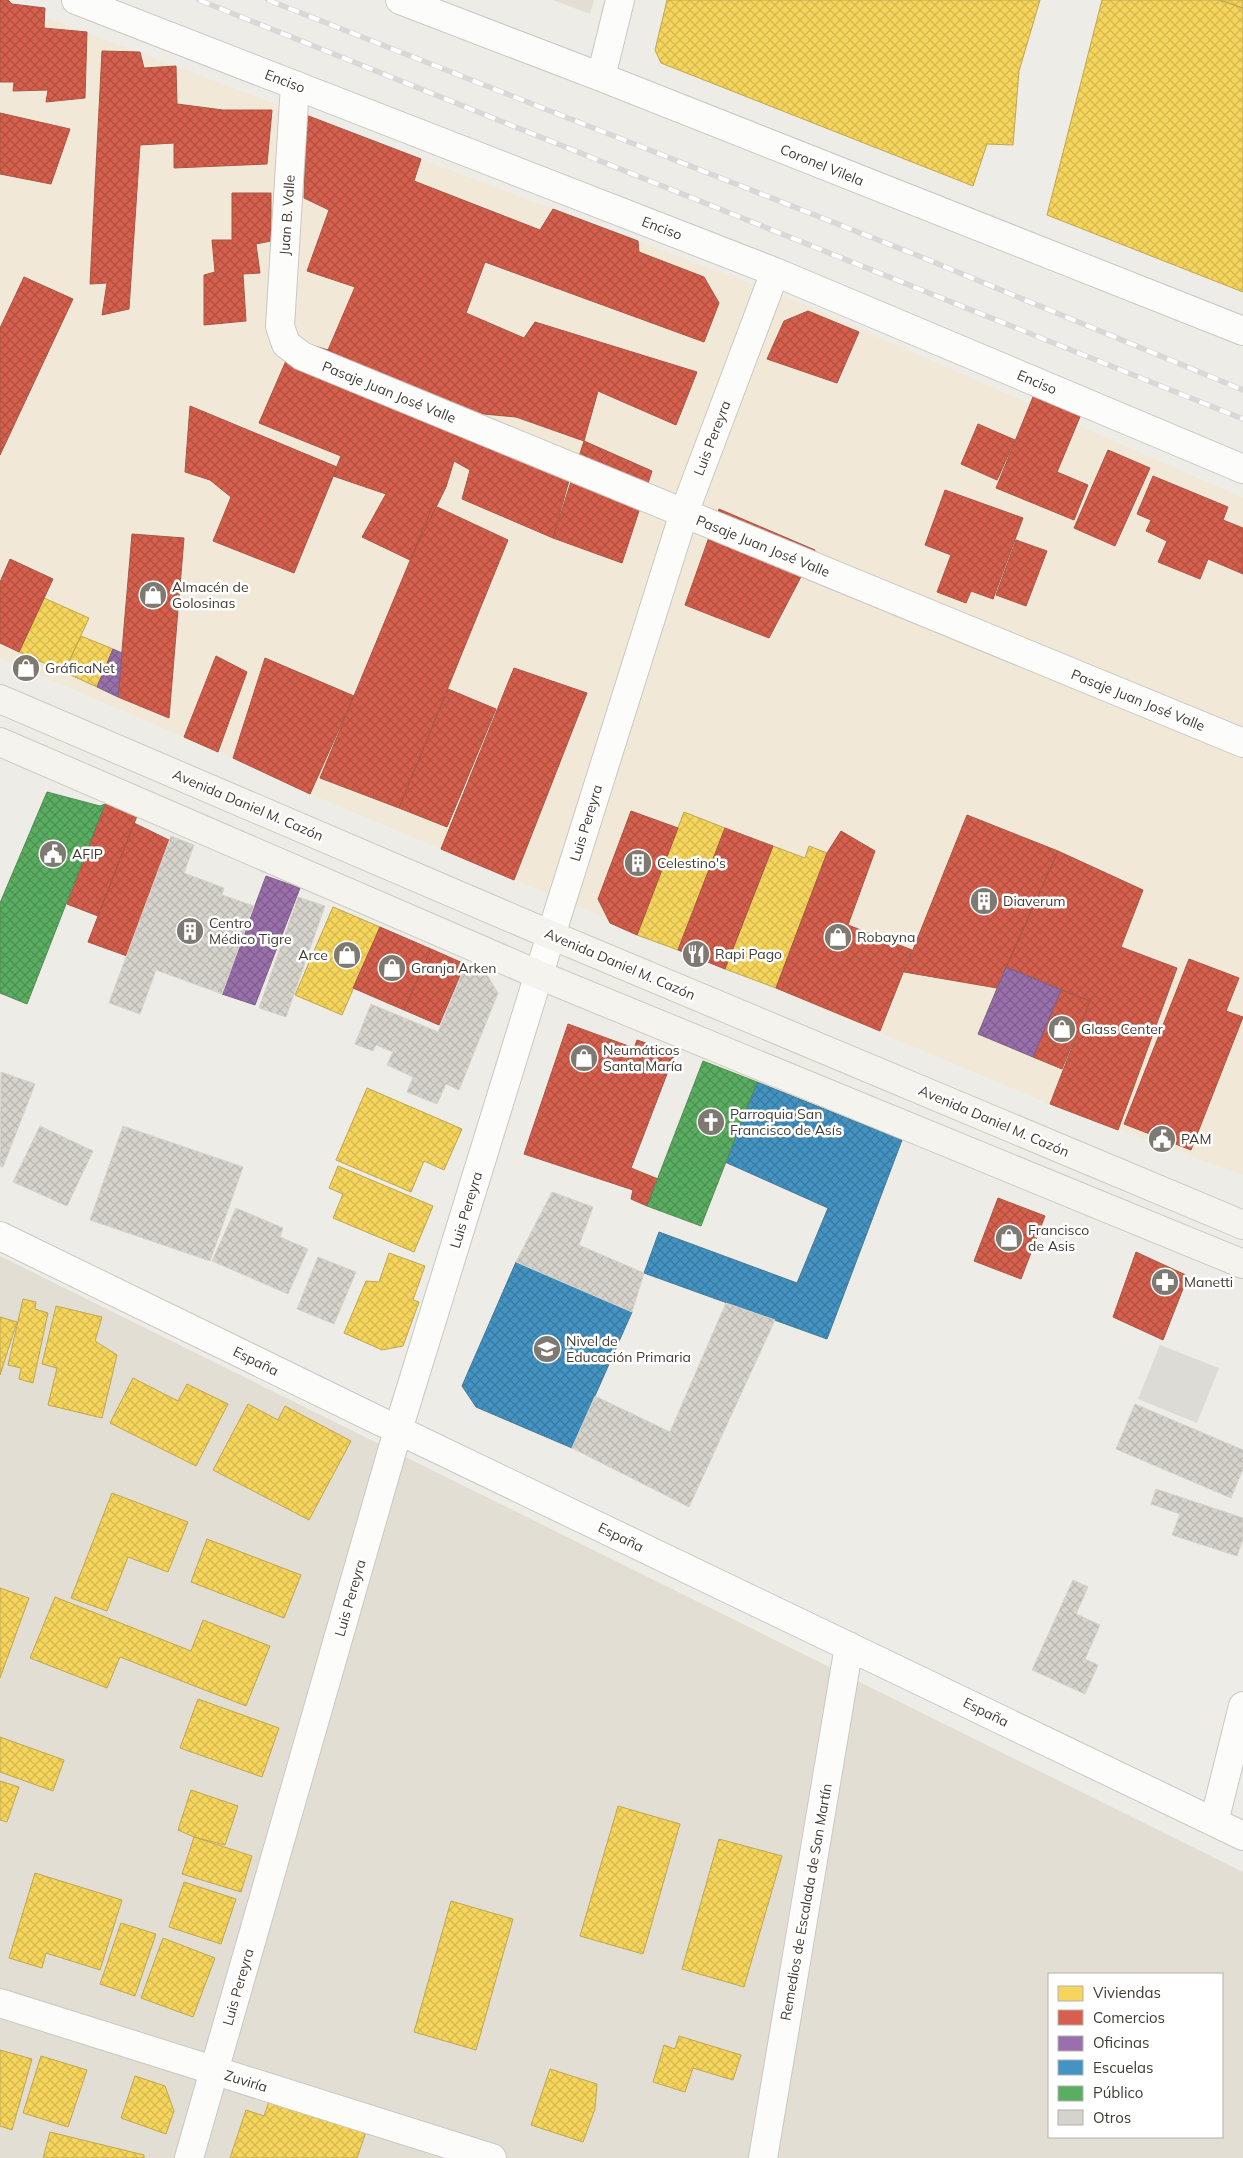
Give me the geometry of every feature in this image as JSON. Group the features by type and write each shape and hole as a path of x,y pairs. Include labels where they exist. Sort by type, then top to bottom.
{"main road":[{"name":"Avenida Daniel M. Cazón","path":"0,699 551,935 1243,1224"},
{"path":"0,742 539,975 1243,1264"}],"street":[{"name":"Enciso","path":"76,0 775,272 1243,470"},
{"name":"Coronel Vilela","path":"400,0 602,77 1243,331"},
{"path":"602,77 620,0"},
{"name":"Juan B. Valle","path":"286,344 280,326 295,85"},
{"name":"Luis Pereyra","path":"189,2158 398,1430 551,935 684,513 775,272"},
{"name":"Pasaje Juan José Valle","path":"286,344 302,356 1243,743"},
{"name":"España","path":"0,1236 398,1430 1243,1836"},
{"name":"Remedios de Escalada de San Martín","path":"763,2158 849,1646"},
{"path":"1214,1822 1243,1706"},
{"name":"Zuviría","path":"0,2003 492,2158"}],"shaded area":[{"path":"0,0 794,300 1243,498 1243,1175 1050,1104 310,794 233,758 0,658"},
{"path":"553,0 594,0 590,14"},
{"path":"0,1256 1243,1872 1243,2158 0,2158"},
{"path":"1160,1345 1219,1368 1197,1423 1138,1399"}],"building: Viviendas":[{"path":"667,0 1040,0 1019,71 1013,145 987,144 973,186 661,63 655,50"},
{"path":"1102,0 1220,0 1243,8 1243,292 1047,215"},
{"path":"1220,0 1243,0 1242,8"},
{"path":"44,598 89,618 64,672 19,652"},
{"path":"81,636 113,649 97,687 64,672"},
{"path":"684,812 725,828 678,950 637,935"},
{"path":"773,846 805,858 809,846 827,853 776,988 725,969"},
{"path":"333,907 380,927 342,1015 295,995"},
{"path":"367,1088 462,1129 444,1170 424,1161 411,1192 336,1160"},
{"path":"338,1166 433,1206 414,1252 333,1218 343,1194 329,1188"},
{"path":"389,1253 425,1266 413,1300 419,1302 403,1346 382,1350 344,1333 366,1281 379,1282"},
{"path":"23,1299 36,1302 35,1309 48,1313 33,1383 19,1379 21,1368 8,1365"},
{"path":"56,1306 102,1317 95,1341 117,1355 102,1418 48,1405 57,1368 42,1364"},
{"path":"0,1317 17,1322 0,1375"},
{"path":"133,1378 178,1401 187,1384 228,1404 196,1466 110,1423"},
{"path":"248,1404 278,1420 285,1406 351,1441 309,1520 213,1470"},
{"path":"112,1493 188,1522 168,1572 128,1557 107,1611 71,1598"},
{"path":"207,1539 301,1575 284,1618 191,1582"},
{"path":"0,1588 29,1598 0,1678"},
{"path":"55,1597 191,1651 203,1620 270,1646 246,1706 120,1657 107,1688 30,1658"},
{"path":"198,1699 279,1728 262,1777 180,1748"},
{"path":"0,1737 64,1760 53,1791 0,1772"},
{"path":"0,1781 19,1787 7,1822 0,1820"},
{"path":"191,1790 238,1806 225,1845 194,1837 178,1830"},
{"path":"618,1806 680,1824 643,1954 580,1936"},
{"path":"194,1837 252,1856 241,1892 182,1874"},
{"path":"719,1839 782,1856 744,1987 682,1969"},
{"path":"35,1873 122,1900 100,1970 46,1953 42,1968 9,1958"},
{"path":"184,1882 236,1899 221,1944 169,1927"},
{"path":"451,1901 513,1919 476,2050 414,2032"},
{"path":"121,1923 156,1934 135,1996 100,1984"},
{"path":"163,1938 215,1958 193,2017 141,1998"},
{"path":"679,2036 741,2055 733,2080 693,2068 685,2092 653,2082 664,2045 675,2049"},
{"path":"0,2050 32,2059 12,2130 0,2126"},
{"path":"41,2056 87,2070 68,2127 23,2113"},
{"path":"550,2069 597,2084 595,2109 583,2142 531,2125"},
{"path":"135,2076 165,2086 174,2111 166,2134 121,2118"},
{"path":"269,2101 366,2132 357,2158 230,2158 246,2110 264,2116"},
{"path":"50,2132 144,2155 144,2158 43,2158"}],"building: Comercios":[{"path":"0,0 8,0 12,4 45,8 44,28 87,32 85,98 46,102 48,90 13,91 14,82 0,82"},
{"path":"102,51 140,52 144,68 176,66 177,104 223,110 272,110 267,164 174,168 174,143 140,145 129,309 102,315 107,283 90,284"},
{"path":"0,113 70,129 51,184 0,174"},
{"path":"306,115 421,159 414,181 540,230 553,209 638,241 639,252 704,277 719,303 704,342 485,262 466,313 524,338 535,322 697,372 676,425 598,391 584,441 516,417 483,414 474,435 570,477 553,538 462,499 470,470 454,461 446,487 410,560 362,537 386,494 333,476 341,456 259,423 295,340 328,350 355,287 307,271 329,210 304,198"},
{"path":"232,193 271,193 271,241 256,244 260,273 243,274 246,321 204,325 204,275 215,272 212,240 232,240"},
{"path":"24,277 73,299 0,455 0,328"},
{"path":"808,311 859,332 837,383 767,359 784,321"},
{"path":"1035,392 1082,412 1057,472 1088,485 1074,520 996,488"},
{"path":"190,406 337,467 294,573 213,541 231,497 210,480 185,472"},
{"path":"978,424 1015,440 997,480 961,464"},
{"path":"584,441 652,471 622,563 553,538"},
{"path":"1108,450 1150,468 1115,546 1074,528"},
{"path":"1153,476 1228,507 1223,520 1243,528 1243,574 1208,559 1200,579 1158,562 1167,541 1146,531 1151,520 1137,514"},
{"path":"945,490 1023,518 993,599 971,591 966,603 937,592 951,555 925,545"},
{"path":"433,505 508,540 399,808 320,778"},
{"path":"719,509 815,550 769,638 685,605"},
{"name":"Almacén de Golosinas","path":"132,534 184,538 169,718 118,697"},
{"path":"1016,540 1047,551 1026,606 996,595"},
{"path":"10,559 53,579 19,652 0,643 0,582"},
{"path":"216,656 247,672 218,752 184,737"},
{"path":"265,658 354,696 310,794 233,758"},
{"path":"514,668 587,693 514,880 441,849"},
{"path":"448,689 496,709 447,827 399,808"},
{"path":"105,804 137,816 98,916 67,904"},
{"name":"Celestino's","path":"631,811 678,828 637,935 610,923 598,899"},
{"name":"Diaverum","path":"967,815 1058,851 997,988 904,972"},
{"path":"134,823 169,840 127,956 88,942"},
{"path":"725,828 773,846 725,969 678,950"},
{"name":"Robayna","path":"841,831 875,851 848,925 912,950 880,1031 776,988 827,853"},
{"path":"1058,851 1143,890 1121,947 1177,968 1118,1130 1050,1104 1090,1001 1006,967"},
{"name":"Granja Arken","path":"380,927 431,949 404,1010 353,988"},
{"path":"431,949 465,964 439,1025 404,1010"},
{"path":"1189,959 1239,978 1226,1011 1243,1017 1191,1150 1124,1124"},
{"name":"Glass Center","path":"1061,990 1090,1001 1062,1069 1033,1057"},
{"path":"568,1024 634,1048 637,1040 675,1053 631,1168 658,1179 647,1206 631,1199 633,1190 524,1154"},
{"name":"Francisco de Asis","path":"998,1198 1045,1216 1021,1279 974,1261"},
{"path":"1136,1252 1188,1276 1163,1340 1113,1317"}],"building: Oficinas":[{"path":"113,649 122,653 118,697 97,687"},
{"path":"266,876 300,888 255,1005 222,994"},
{"path":"1006,967 1061,990 1033,1057 978,1034"}],"building: Escuelas":[{"path":"757,1082 902,1140 827,1339 644,1273 659,1232 797,1283 828,1208 725,1162"},
{"name":"Nivel de Educación Primaria","path":"516,1262 632,1312 572,1448 476,1407 462,1386"}],"building: Público":[{"name":"AFIP","path":"47,792 100,806 105,804 27,1004 0,993 0,903"},
{"name":"Parroquia San Francisco de Asís","path":"703,1061 757,1082 701,1226 647,1206"}],"building: Otros":[{"name":"Centro Médico Tigre","path":"171,836 194,845 184,873 224,888 222,895 254,906 222,994 156,970 140,1014 109,1003"},
{"path":"298,897 325,906 286,1017 259,1008"},
{"path":"465,966 487,975 498,993 459,1090 446,1084 437,1104 407,1092 413,1077 387,1065 393,1052 376,1045 373,1051 355,1044 371,1004 438,1032"},
{"path":"1,1072 35,1084 3,1167 0,1166"},
{"path":"40,1126 93,1151 67,1206 13,1182"},
{"path":"123,1126 243,1167 210,1261 90,1220"},
{"path":"552,1192 593,1207 579,1245 644,1273 632,1312 516,1262"},
{"path":"236,1208 283,1228 280,1237 308,1249 288,1294 212,1261"},
{"path":"318,1257 356,1272 334,1324 297,1309"},
{"path":"726,1303 775,1320 689,1507 572,1448 595,1396 670,1432"},
{"path":"1135,1404 1243,1450 1243,1469 1231,1498 1116,1449"},
{"path":"1156,1489 1243,1518 1243,1539 1237,1556 1172,1535 1180,1514 1151,1504"},
{"path":"1073,1580 1088,1587 1076,1614 1100,1625 1085,1659 1098,1665 1085,1694 1032,1670"}],"railway":[{"path":"199,0 1243,419"},
{"path":"268,0 914,254 1243,390"}],"place":[{"name":"Almacén de Golosinas","path":"153,595"},
{"name":"GráficaNet","path":"26,668"},
{"name":"AFIP","path":"53,854"},
{"name":"Celestino's","path":"638,863"},
{"name":"Diaverum","path":"984,901"},
{"name":"Centro Médico Tigre","path":"190,931"},
{"name":"Robayna","path":"838,937"},
{"name":"Rapi Pago","path":"696,954"},
{"name":"Arce","path":"347,955"},
{"name":"Granja Arken","path":"392,968"},
{"name":"Glass Center","path":"1062,1029"},
{"name":"Neumáticos Santa María","path":"584,1058"},
{"name":"Parroquia San Francisco de Asís","path":"711,1122"},
{"name":"PAM","path":"1162,1139"},
{"name":"Francisco de Asis","path":"1009,1238"},
{"name":"Manetti","path":"1165,1282"},
{"name":"Nivel de Educación Primaria","path":"547,1349"}]}
